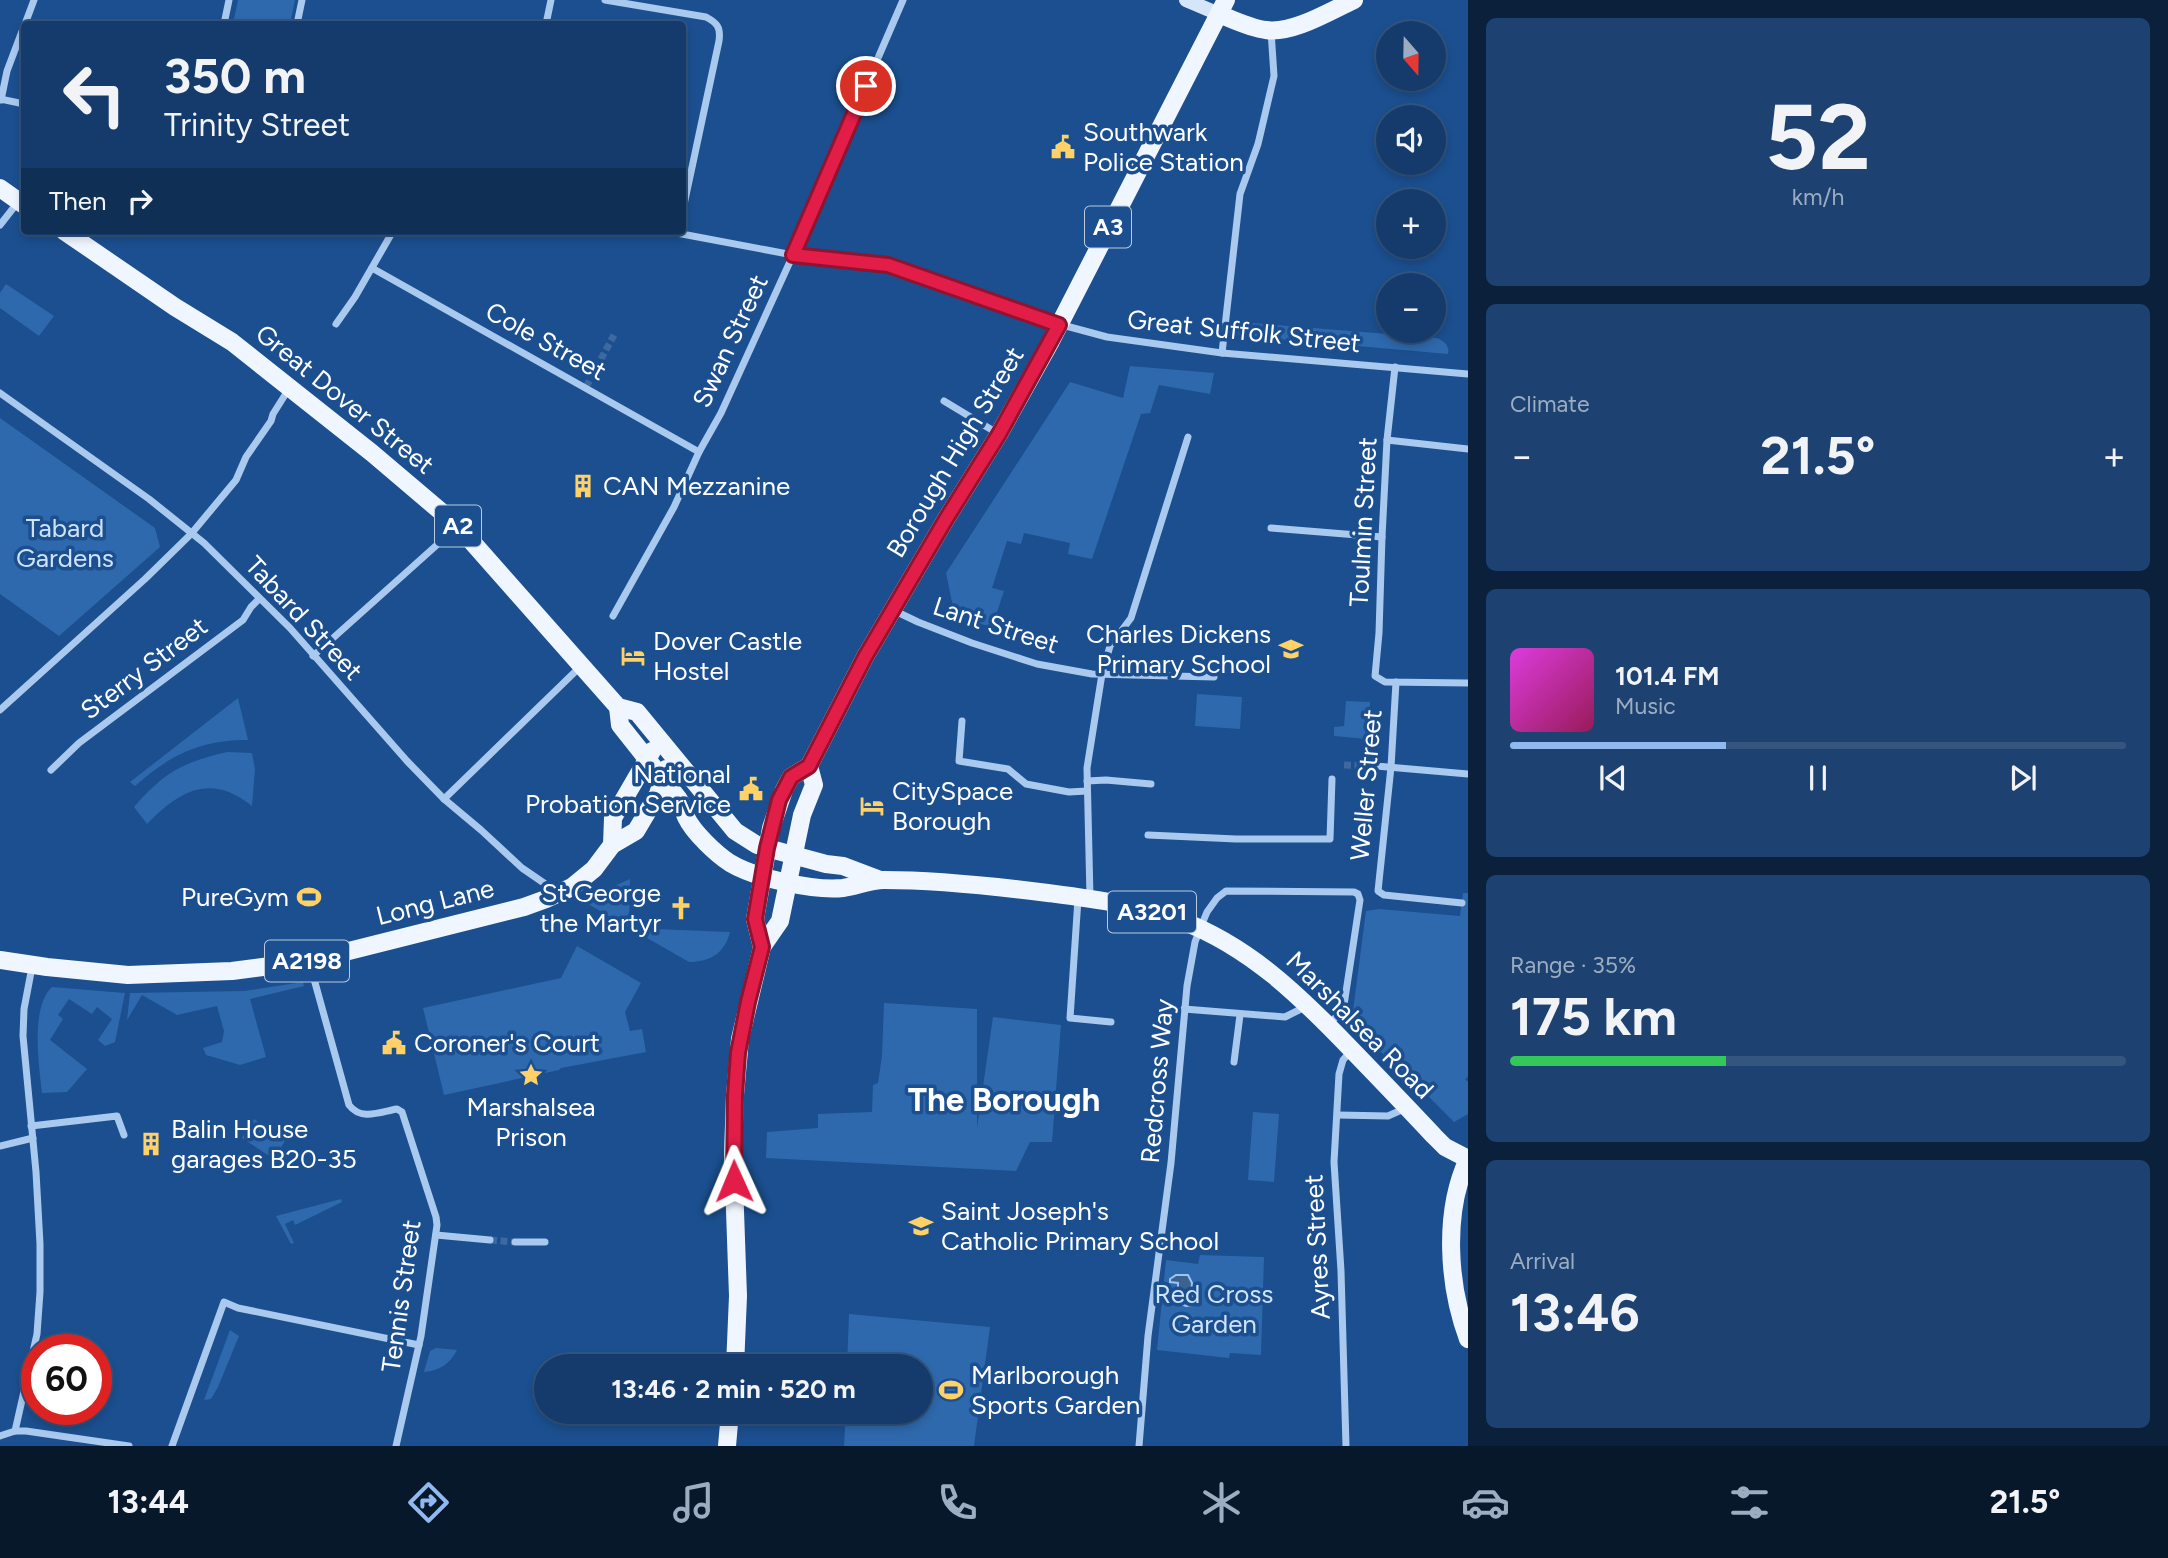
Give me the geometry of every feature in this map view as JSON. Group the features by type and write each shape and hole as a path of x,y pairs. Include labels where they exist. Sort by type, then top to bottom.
{"main road":[{"path":"1186,0 1222,7 1252,26 1271,30 1292,27 1354,0"},
{"name":"Borough High Street","path":"762,947 755,919 767,848 779,800 791,777 809,766 865,657 999,434 1059,325 1222,7"},
{"path":"0,188 21,203"},
{"name":"Great Dover Street","path":"70,235 175,307 232,342 290,386 458,526 618,707 621,724 664,779 684,807 687,818 705,840 732,864 762,876"},
{"name":"Great Dover Street","path":"618,707 637,712 735,831 767,848"},
{"path":"612,845 613,818 647,758 665,747"},
{"name":"Long Lane","path":"0,960 128,975 232,971 309,961 524,907 572,887 594,869 612,845 636,831 664,779 665,747"},
{"name":"Borough High Street","path":"736,1354 737,1240 733,1166 740,1039 762,947 780,921 802,816 814,785 809,766"},
{"path":"649,810 671,810 687,818"},
{"name":"Marshalsea Road","path":"767,848 843,866 880,880"},
{"name":"Marshalsea Road","path":"762,876 789,883 842,888 880,880 982,884 1084,898 1159,914 1200,929 1258,963 1308,1005 1445,1147 1468,1159"},
{"path":"1468,1159 1455,1196 1452,1259 1453,1283 1468,1339"},
{"path":"727,1446 729,1424"}],"street":[{"path":"26,21 34,0"},
{"path":"225,21 229,0"},
{"path":"298,21 302,0"},
{"path":"547,21 551,0"},
{"path":"605,0 639,2 706,17 715,22 720,31 686,195"},
{"name":"Swan Street","path":"612,616 674,507 721,412 793,255 903,0"},
{"path":"1222,353 1240,194 1258,144 1274,76 1271,30"},
{"path":"21,35 7,71 1,99 21,103"},
{"path":"0,225 21,205"},
{"name":"Great Suffolk Street","path":"686,233 793,255 888,265 1059,325 1116,339 1222,353 1468,374"},
{"path":"336,324 391,235"},
{"name":"Cole Street","path":"372,268 699,452"},
{"name":"Toulmin Street","path":"1395,367 1387,440 1375,676 1377,679 1396,682"},
{"path":"0,710 191,534 236,480 246,457 271,421 290,386"},
{"name":"Tabard Street","path":"0,393 172,515 204,543 290,628 443,799 522,868 559,893"},
{"path":"944,401 999,434"},
{"path":"1111,1022 1070,1018 1090,833 1087,791 1089,751 1102,674 1110,646 1131,618 1188,437"},
{"path":"1387,440 1468,449"},
{"path":"313,656 458,526"},
{"path":"1271,528 1382,537"},
{"name":"Sterry Street","path":"51,770 79,743 243,620 259,599"},
{"name":"Lant Street","path":"893,609 972,643 1038,664 1102,674 1214,677"},
{"path":"443,799 582,665"},
{"path":"1396,682 1468,683"},
{"name":"Weller Street","path":"1396,682 1391,767 1378,891 1384,895 1462,903"},
{"path":"962,721 959,761 1008,769 1026,784 1069,792 1087,791"},
{"path":"1376,766 1468,774"},
{"path":"1148,835 1330,839 1332,779"},
{"path":"1087,781 1151,784"},
{"name":"Redcross Way","path":"1139,1446 1148,1336 1171,1163 1184,1009 1195,942 1207,912 1217,898 1226,891 1359,894 1343,1010 1328,1024"},
{"name":"Tennis Street","path":"309,961 349,1105 360,1115 397,1109 402,1112 436,1217 436,1235 419,1345 396,1446"},
{"path":"15,1431 37,1334 40,1292 40,1244 33,1138 23,1036 24,1009 32,965"},
{"path":"1184,1009 1285,1017 1308,1005"},
{"path":"1234,1062 1240,1014"},
{"name":"Ayres Street","path":"1346,1446 1341,1270 1334,1162 1339,1074 1343,1060 1352,1050"},
{"path":"1338,1115 1392,1115 1407,1108"},
{"path":"31,1126 117,1116 124,1135"},
{"path":"0,1146 33,1138"},
{"path":"436,1235 490,1240"},
{"path":"515,1242 545,1242"},
{"path":"172,1446 224,1302 239,1308 419,1345"},
{"path":"0,1436 15,1431 55,1434 129,1446"}],"green space":[{"path":"238,0 295,0 291,21 234,21"},
{"path":"6,284 54,316 39,336 0,308 0,293"},
{"path":"1240,322 1376,333 1376,343 1445,343 1448,354 1233,335 1233,330"},
{"path":"1130,366 1214,373 1210,394 1159,385 1150,413 1141,414 1092,559 1068,554 1070,543 1024,533 1021,544 1007,541 992,588 1004,591 992,627 955,617 946,573 1070,382 1123,398"},
{"name":"Tabard Gardens","path":"0,418 155,528 160,547 59,636 0,594"},
{"path":"1197,694 1242,697 1240,729 1195,726"},
{"path":"238,698 248,740 200,746 173,758 135,786 130,782"},
{"path":"1346,701 1370,702 1367,739 1334,736 1334,727 1344,726"},
{"path":"227,752 252,753 255,769 252,806 223,790 209,788 184,795 147,824 134,807 155,785 175,770 197,760"},
{"path":"630,879 629,928 588,904 588,898"},
{"path":"1463,893 1468,893 1468,1077 1465,1079 1468,1082 1468,1114 1454,1122 1365,1038 1352,1018 1366,911 1379,909 1460,916"},
{"path":"630,928 730,932 724,946 716,955 689,962"},
{"path":"577,946 641,983 625,1012 630,1031 642,1029 646,1052 444,1095 423,1008 561,978"},
{"path":"303,982 304,986 250,999 266,1057 240,1065 206,1055 203,1048 222,1042 224,1031 217,1006 177,1015 142,995 127,1020 130,993 244,991"},
{"path":"52,987 125,993 115,1042 105,1046 98,1040 112,1019 97,1007 92,1014 69,999 58,1015 63,1019 50,1040 87,1069 67,1092 42,1093 38,1022 45,996"},
{"path":"884,1003 977,1009 977,1128 993,1017 1061,1025 1052,1142 1030,1142 1016,1171 766,1158 767,1132 818,1128 818,1114 872,1112 873,1085 878,1083 882,1056"},
{"path":"1253,1112 1279,1114 1274,1182 1248,1180"},
{"path":"254,1119 286,1139 274,1159 242,1138"},
{"path":"341,1199 342,1202 295,1225 293,1220 285,1224 294,1243 291,1244 276,1216"},
{"name":"Red Cross Garden","path":"1200,1255 1264,1257 1261,1355 1230,1353 1229,1358 1157,1350 1166,1260 1198,1264"},
{"name":"Marlborough Sports Garden","path":"849,1314 990,1327 974,1446 844,1446 845,1424 933,1424 933,1354 847,1354"},
{"path":"230,1330 239,1336 218,1387 211,1399 204,1400"},
{"path":"436,1348 457,1350 444,1366 424,1372 430,1351"}],"shaded area":[{"path":"1176,1275 1188,1275 1192,1283 1191,1294 1195,1298 1193,1305 1181,1304 1178,1283 1170,1282"}],"tunnel":[{"path":"586,387 614,335"},
{"path":"1344,765 1376,766"},
{"path":"490,1240 515,1242"}],"place":[{"name":"Southwark Police Station","path":"1063,147"},
{"name":"CAN Mezzanine","path":"583,486"},
{"name":"Charles Dickens Primary School","path":"1291,649"},
{"name":"Dover Castle Hostel","path":"633,656"},
{"name":"National Probation Service","path":"751,789"},
{"name":"CitySpace Borough","path":"872,806"},
{"name":"PureGym","path":"309,897"},
{"name":"St George the Martyr","path":"681,908"},
{"name":"Coroner's Court","path":"394,1043"},
{"name":"Marshalsea Prison","path":"531,1075"},
{"name":"Balin House garages B20-35","path":"151,1144"},
{"name":"Saint Joseph's Catholic Primary School","path":"921,1226"},
{"name":"Marlborough Sports Garden","path":"951,1390"}],"district":[{"name":"The Borough","path":"1004,1099"}],"route":[{"path":"734,1181 738,1053 762,947 755,919 767,848 779,800 791,777 809,766 865,657 999,434 1059,325 888,265 793,255 866,86"}]}
